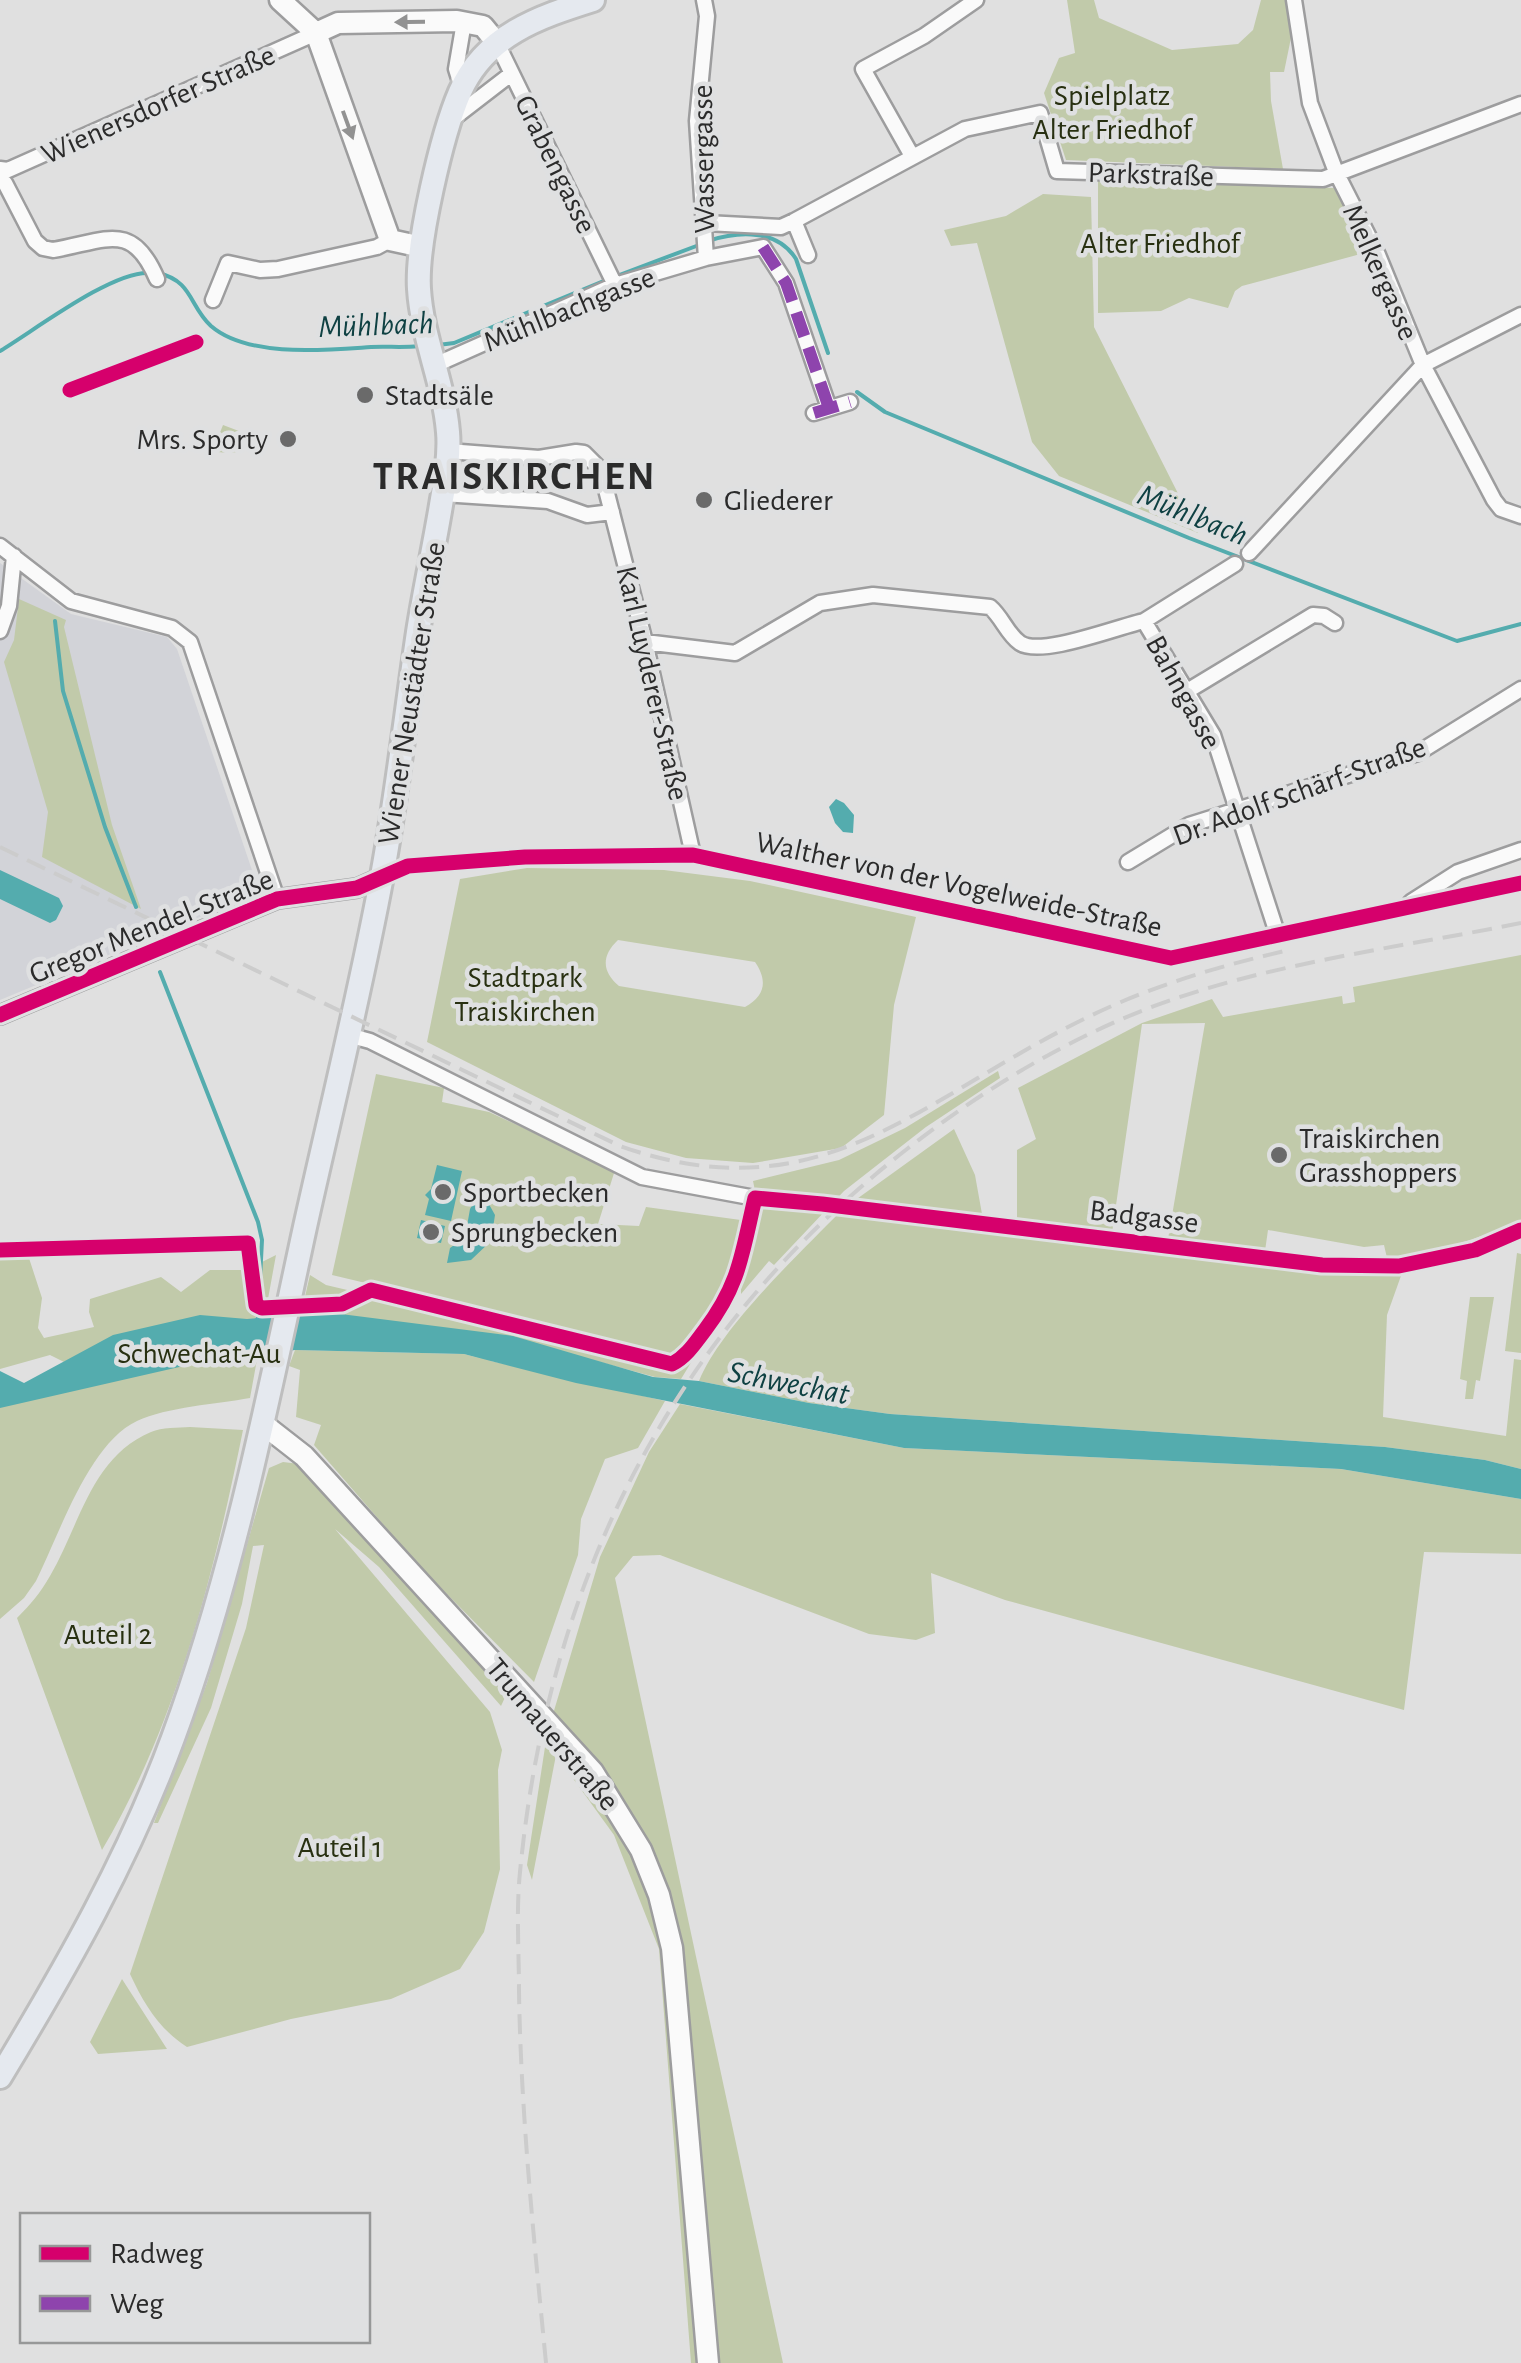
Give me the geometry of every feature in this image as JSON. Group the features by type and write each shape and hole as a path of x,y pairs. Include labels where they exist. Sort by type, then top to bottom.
{"main road":[{"path":"280,0 316,33 390,240 422,247"},
{"name":"Wiener Neustädter Straße","path":"0,2077 77,1948 117,1870 171,1744 200,1660 277,1365 382,878 418,630 443,494 458,452 449,436 418,286 422,247 450,122 462,88 478,62 512,30 593,0"},
{"path":"316,33 338,23 464,22 483,26 497,44"},
{"name":"Trumauerstraße","path":"263,1424 304,1456 581,1758 619,1810 641,1850 659,1895 672,1948 708,2363"}],"street":[{"name":"Wassergasse","path":"704,0 707,16 697,121 705,241"},
{"path":"912,156 863,69 924,36 976,0"},
{"name":"Melkergasse","path":"1294,0 1310,103 1336,172 1378,256 1422,365 1494,500 1500,509 1521,516"},
{"path":"462,88 456,68 464,22"},
{"name":"Wienersdorfer Straße","path":"0,168 8,170 316,33"},
{"name":"Grabengasse","path":"497,44 612,279"},
{"path":"450,122 511,74"},
{"path":"1336,172 1521,104"},
{"name":"Parkstraße","path":"794,221 965,130 1040,113 1057,171 1323,179 1336,172"},
{"path":"0,181 35,242 43,248 53,250 124,238 135,243 158,279"},
{"name":"Mühlbachgasse","path":"432,353 566,309 612,279 705,241 781,227 794,221"},
{"path":"794,221 808,255"},
{"path":"213,300 228,262 260,270 278,269 377,247 390,240"},
{"name":"Mühlbachgasse","path":"705,241 763,247 786,283 821,411 850,402"},
{"path":"1249,553 1422,365 1521,315"},
{"name":"Karl Luyderer-Straße","path":"458,452 538,458 584,453 602,470 693,855"},
{"path":"443,494 548,501 587,515 612,512"},
{"path":"0,546 71,601 172,628 190,642 277,899"},
{"path":"0,631 9,606 14,556"},
{"path":"1144,620 1235,564"},
{"name":"Bahngasse","path":"645,642 734,653 820,603 872,594 990,607 1016,640 1037,649 1144,620 1213,735 1277,932"},
{"path":"1189,690 1313,615 1335,623"},
{"name":"Dr. Adolf Schärf-Straße","path":"1128,862 1189,825 1418,752 1521,689"},
{"name":"Walther von der Vogelweide-Straße","path":"1406,906 1458,872 1521,850"},
{"name":"Walther von der Vogelweide-Straße","path":"382,878 408,866 525,856 693,855 1171,958 1277,932 1521,883"},
{"name":"Gregor Mendel-Straße","path":"0,1016 277,899 358,888 382,878"},
{"name":"Badgasse","path":"348,1035 370,1041 642,1177 755,1198 1322,1265 1399,1266 1475,1250 1521,1230"}],"shaded area":[{"path":"0,563 71,614 167,637 177,649 255,879 241,900 0,1000"}],"green space":[{"name":"Spielplatz Alter Friedhof","path":"1067,0 1094,0 1099,18 1172,50 1238,44 1253,30 1261,0 1286,0 1292,33 1284,72 1270,72 1283,169 1066,160 1044,93 1059,58 1075,53"},
{"name":"Alter Friedhof","path":"1098,179 1334,188 1368,252 1242,286 1235,291 1228,308 1189,298 1161,311 1098,313"},
{"path":"1043,194 1091,197 1094,327 1198,533 1059,476 1032,442 977,243 951,246 944,230 1006,216"},
{"path":"223,425 257,438 240,451 218,452 215,445"},
{"path":"19,599 66,620 64,627 112,825 141,909 42,857 48,812 4,662 14,640"},
{"name":"Stadtpark Traiskirchen","path":"527,868 664,870 750,881 916,917 894,1005 884,1115 841,1148 753,1163 686,1158 626,1142 427,1042 460,879","holes":["618,940 755,962 762,976 762,988 745,1007 619,986 609,975 606,958"]},
{"path":"1521,955 1521,1221 1455,1244 1387,1258 1384,1245 1364,1247 1268,1230 1265,1251 1168,1239 1205,1023 1142,1024 1112,1233 1017,1218 1017,1150 1036,1139 1018,1088 1142,1023 1212,999 1223,1017 1342,996 1343,1004 1355,1002 1353,987"},
{"path":"998,1071 1000,1078 926,1127 844,1191 774,1265 769,1261 741,1294 755,1210 753,1181 839,1160 905,1128"},
{"path":"376,1074 444,1088 442,1102 489,1112 615,1170 598,1224 639,1226 646,1207 748,1221 727,1292 682,1352 665,1358 578,1331 501,1315 499,1325 671,1367 692,1361 681,1379 655,1377 497,1334 491,1361 665,1401 638,1448 605,1459 581,1519 578,1555 534,1682 422,1569 314,1445 321,1425 296,1417 300,1370 289,1366 295,1350 464,1354 483,1359 325,1312 301,1314 310,1275 326,1285 492,1324 496,1314 332,1275"},
{"path":"954,1129 975,1175 982,1214 854,1201"},
{"path":"841,1211 1012,1237 1317,1271 1402,1273 1387,1315 1383,1417 1506,1436 1514,1359 1521,1360 1521,1469 1485,1460 1385,1447 890,1414 699,1381 743,1315"},
{"path":"1517,1253 1521,1254 1521,1353 1505,1351"},
{"name":"Schwechat-Au","path":"0,1255 28,1255 42,1298 38,1328 44,1338 94,1327 90,1299 161,1277 181,1292 210,1270 246,1270 276,1255 250,1398 163,1412 120,1432 104,1449 77,1492 36,1581 0,1619 0,1403 87,1350 64,1362 50,1355 0,1369"},
{"path":"1470,1297 1494,1297 1480,1381 1476,1380 1473,1399 1465,1399 1467,1381 1460,1379"},
{"path":"680,1404 904,1448 1341,1469 1521,1499 1521,1554 1424,1552 1404,1710 1005,1600 931,1573 935,1633 916,1640 869,1634 660,1555 633,1556 615,1578 783,2363 691,2363 659,1949 614,1835 556,1755 532,1880 527,1865 547,1734 600,1557 649,1452"},
{"name":"Auteil 2","path":"190,1427 243,1430 190,1646 152,1751 102,1850 17,1618 47,1582 89,1494 114,1458 151,1432"},
{"name":"Auteil 1","path":"283,1462 299,1464 507,1693 501,1706 379,1567 335,1529 490,1712 502,1750 498,1770 500,1869 484,1932 460,1969 391,1999 291,2019 187,2047 153,2015 130,1974 246,1628 264,1545 253,1546 242,1604 211,1708 158,1823 154,1823 207,1683 269,1468"},
{"path":"122,1979 167,2049 98,2054 90,2042"}],"water":[{"path":"836,799 854,815 853,833 843,832 835,823 829,807"},
{"path":"0,870 59,898 63,906 56,920 50,923 0,899"},
{"name":"Sportbecken","path":"437,1165 462,1171 451,1221 425,1215 429,1199 425,1195 431,1189"},
{"path":"481,1190 495,1215 491,1241 471,1260 447,1263 450,1248 457,1243 455,1233 467,1226 470,1209"},
{"name":"Sprungbecken","path":"421,1220 445,1226 441,1243 417,1238"},
{"path":"325,1312 513,1336 653,1377 699,1381 890,1414 1385,1447 1485,1460 1521,1469 1521,1499 1341,1469 904,1448 576,1383 464,1354 295,1350 188,1365 0,1408 0,1371 24,1383 113,1335 200,1315 247,1319"}],"waterway":[{"name":"Mühlbach","path":"708,241 756,235 788,249 796,259 828,353"},
{"name":"Mühlbach","path":"614,277 699,245"},
{"name":"Mühlbach","path":"0,351 95,291 115,281 149,273"},
{"name":"Mühlbach","path":"158,273 178,282 211,326 245,343 288,350 418,346"},
{"name":"Mühlbach","path":"438,345 454,343 606,280"},
{"name":"Mühlbach","path":"857,392 885,412 1189,538 1457,641 1521,624"},
{"path":"55,621 63,691 105,827 136,907"},
{"path":"160,972 258,1222 262,1240 258,1318"}],"railway":[{"path":"0,847 620,1146 691,1164 754,1167 812,1158 866,1139 1086,1018 1135,996 1289,950"},
{"path":"546,2363 525,2131 519,1992 520,1872 535,1764 559,1661 593,1562 636,1469 689,1380 752,1298 824,1220 935,1128 992,1088 1053,1053 1116,1021 1240,979 1521,923"}],"marked path":[{"path":"763,247 786,283 829,408"},
{"path":"814,413 850,402"}],"cycle path":[{"path":"70,390 196,342"},
{"path":"0,1015 277,899 357,888 408,866 525,857 693,855 1171,958 1521,883"},
{"path":"0,1250 248,1243 256,1305 262,1308 342,1304 371,1290 672,1364 694,1344 726,1298 755,1198 1322,1265 1399,1266 1475,1250 1521,1230"}],"place":[{"name":"Stadtsäle","path":"365,395"},
{"name":"Mrs. Sporty","path":"288,439"},
{"name":"Gliederer","path":"704,500"},
{"name":"Traiskirchen Grasshoppers","path":"1279,1155"},
{"name":"Sportbecken","path":"443,1192"},
{"name":"Sprungbecken","path":"431,1232"}],"district":[{"name":"TRAISKIRCHEN","path":"515,475"}],"water label":[{"name":"Schwechat","path":"789,1382"}]}
